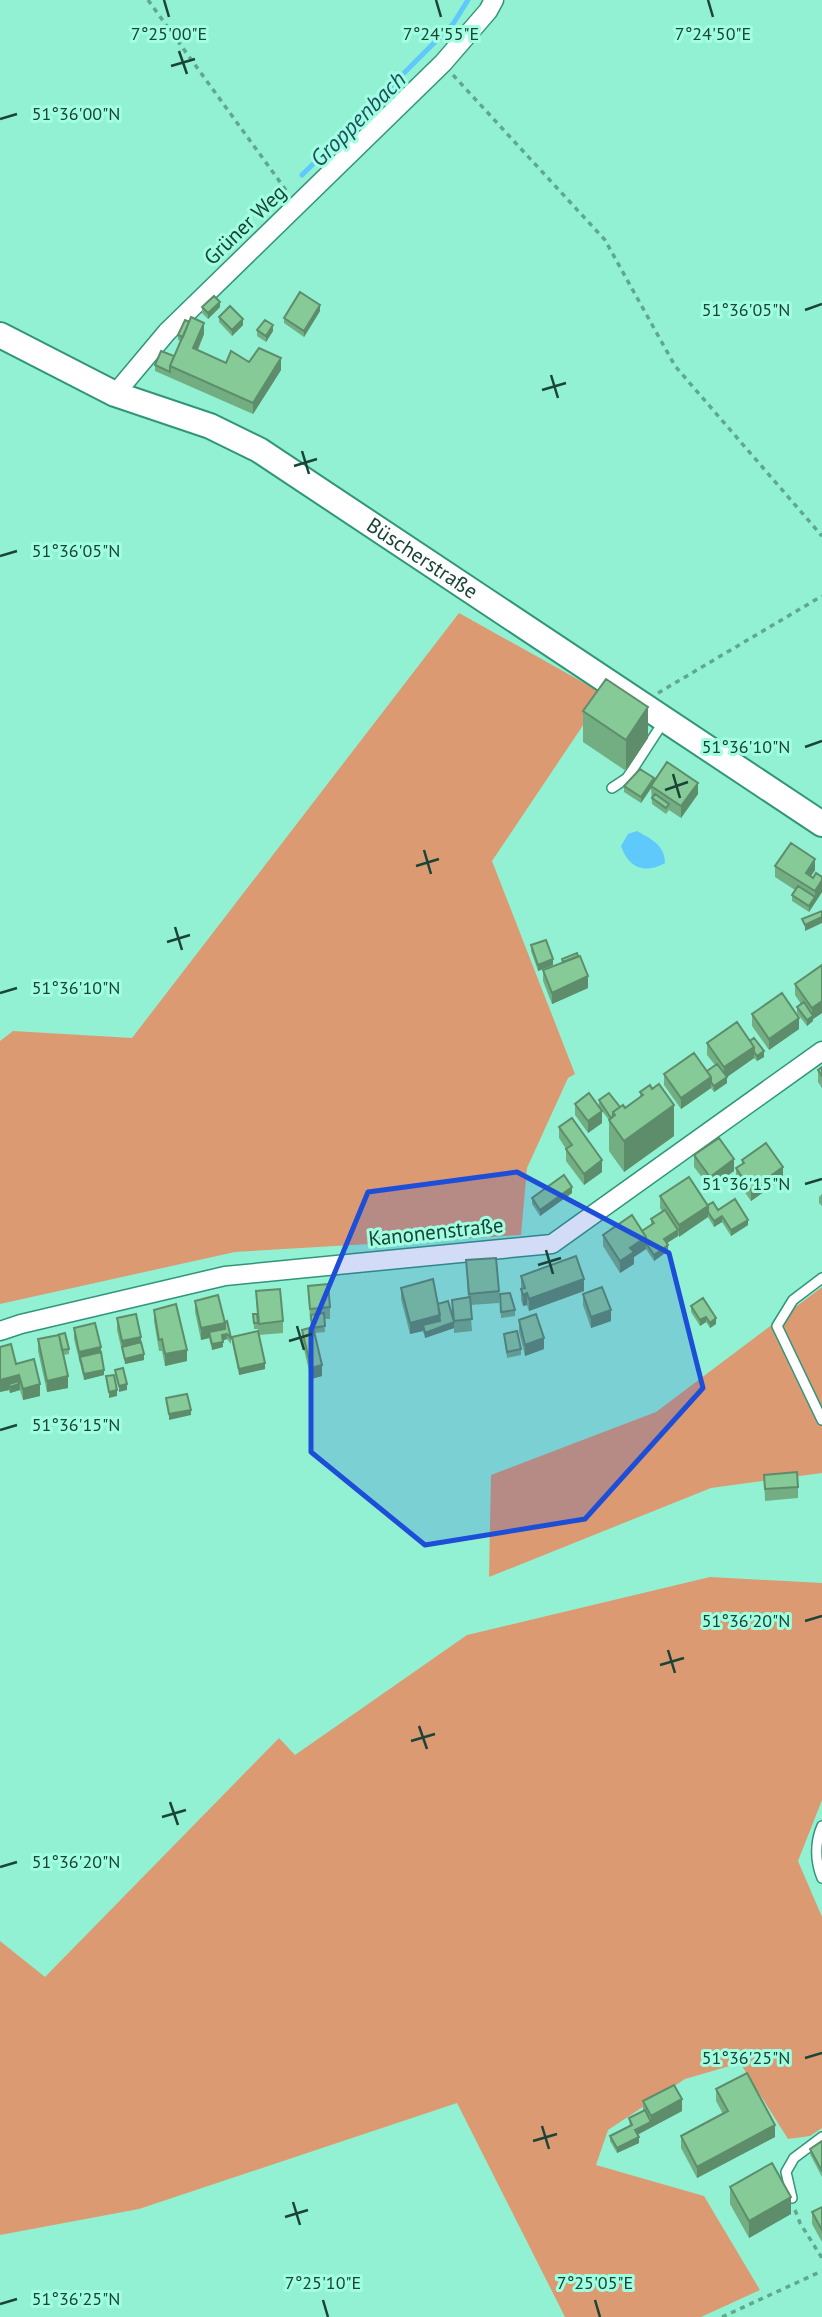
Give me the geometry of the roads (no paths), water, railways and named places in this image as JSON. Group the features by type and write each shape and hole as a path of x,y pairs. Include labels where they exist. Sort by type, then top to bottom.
{"street":[{"name":"Grüner Weg","path":"115,394 167,332 443,63 488,11 494,0"},
{"name":"Büscherstraße","path":"0,335 115,394 210,426 259,450 822,824"},
{"name":"Kanonenstraße","path":"0,1331 225,1276 552,1244 822,1051"}],"lane":[{"path":"612,788 627,778 665,720"},
{"path":"822,1278 793,1300 777,1326 822,1420"},
{"path":"822,1826 818,1836 817,1866 822,1878"},
{"path":"792,2198 786,2172 794,2158 822,2137"}],"water":[{"path":"637,831 660,847 665,863 650,868 632,864 621,846 628,834"}],"waterway":[{"name":"Groppenbach","path":"302,175 453,24 468,0"}]}
